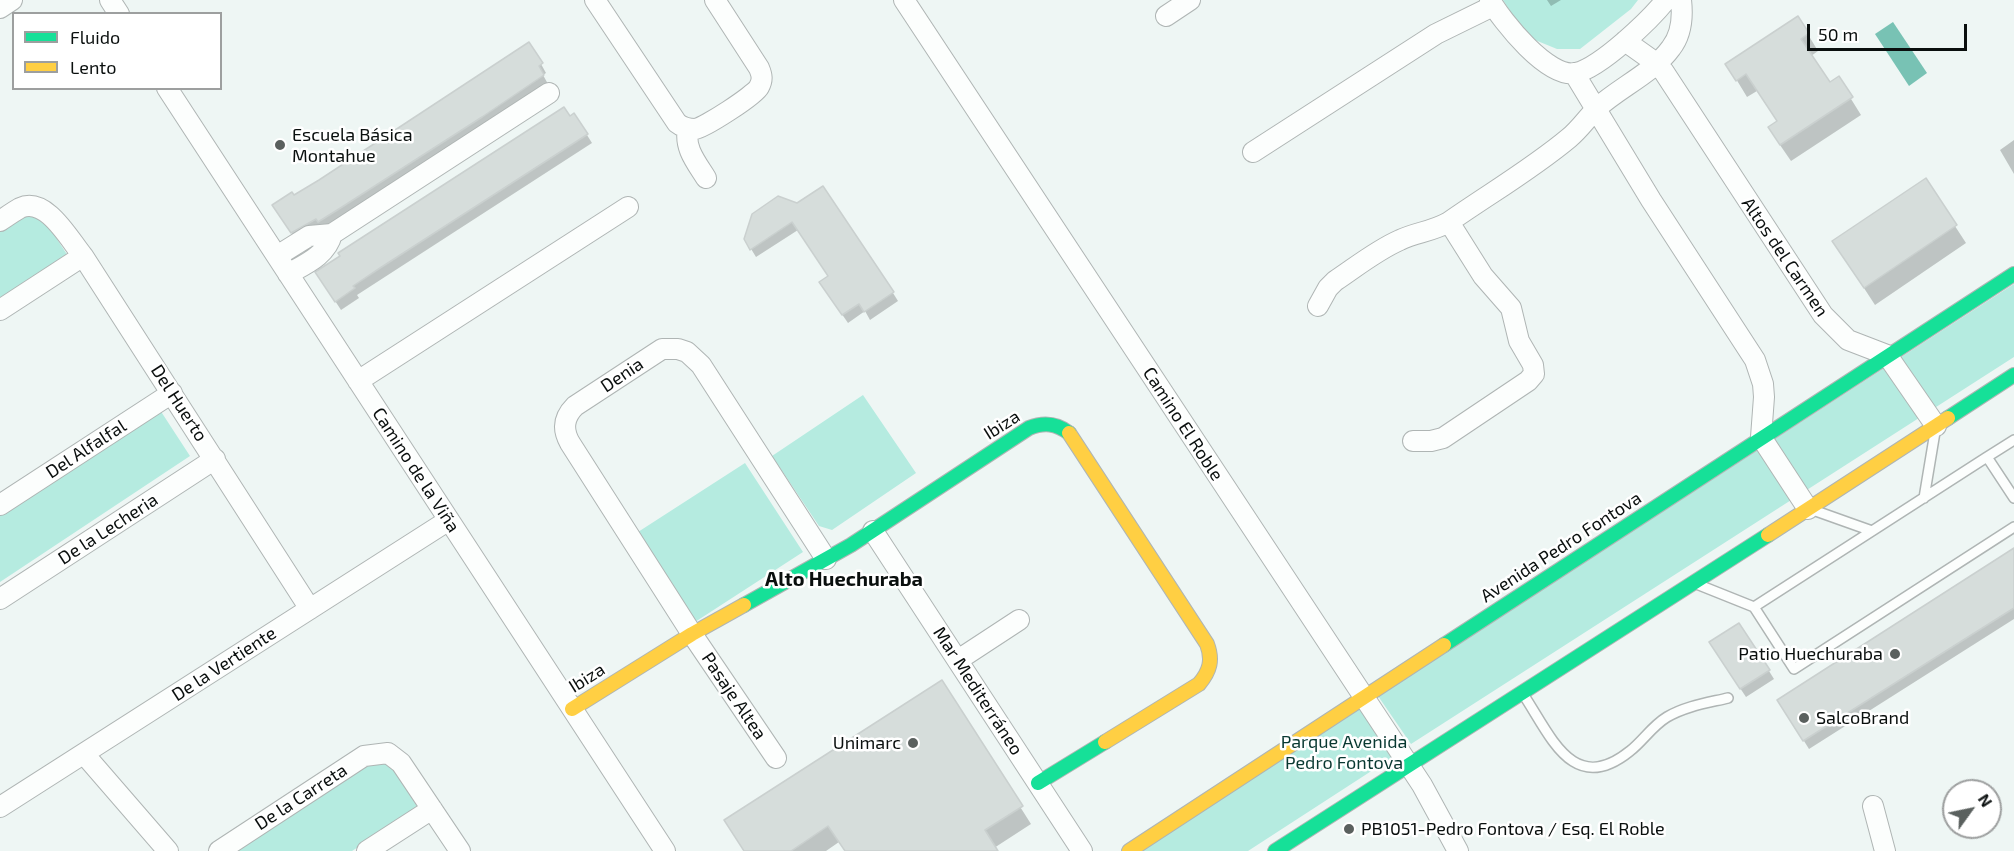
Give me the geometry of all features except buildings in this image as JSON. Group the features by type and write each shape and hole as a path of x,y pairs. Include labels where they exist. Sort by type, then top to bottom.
{"street":[{"path":"0,8 12,0"},
{"path":"595,0 673,118 682,127 688,129 700,128 756,91 762,79 759,68 715,0"},
{"name":"Camino El Roble","path":"904,0 1430,797 1458,851"},
{"path":"1166,16 1190,0"},
{"path":"1253,152 1436,34 1491,3 1519,39 1541,59 1565,72 1574,73 1594,64 1625,41 1666,0"},
{"path":"1318,306 1335,281 1389,245 1403,238 1437,229 1449,222 1547,155 1582,127 1597,109 1671,49 1682,18 1681,0"},
{"name":"Altos del Carmen","path":"1625,41 1656,63 1669,80 1823,315 1848,340 1887,355"},
{"path":"1574,73 1651,200 1755,360 1761,372 1764,397 1761,438 1808,509"},
{"name":"Camino de la Viña","path":"169,90 664,851"},
{"path":"277,256 309,236 333,234 549,93"},
{"path":"688,129 686,135 688,149 706,178"},
{"name":"Del Huerto","path":"0,221 22,207 37,207 48,212 83,256 310,609"},
{"path":"358,381 628,207"},
{"path":"1413,441 1431,441 1454,432 1528,381 1534,374 1533,365 1519,341 1511,308 1483,276 1449,222"},
{"path":"288,274 319,255 330,242 333,234"},
{"path":"0,310 83,256"},
{"name":"Avenida Pedro Fontova","path":"1129,851 2014,274"},
{"name":"Denia","path":"692,634 570,442 565,429 567,416 575,406 654,354 663,349 678,349 695,357 826,559"},
{"path":"1887,355 1936,426"},
{"path":"1275,851 2014,375"},
{"name":"Del Alfalfal","path":"0,505 172,393"},
{"name":"Ibiza","path":"572,709 692,634 873,531 1037,424 1055,424 1074,438 1207,644 1212,657 1205,678 1199,684 1038,783"},
{"name":"De la Lecheria","path":"0,599 215,459"},
{"name":"De la Vertiente","path":"0,807 449,520"},
{"name":"Mar Mediterráneo","path":"873,531 1082,851"},
{"path":"958,660 1019,620"},
{"name":"Pasaje Altea","path":"692,634 776,758"},
{"name":"De la Carreta","path":"219,851 364,756 388,753 401,763 432,808"},
{"path":"84,754 168,851"},
{"path":"1873,806 1885,851"},
{"path":"367,851 432,808 460,851"}],"lane":[{"path":"1924,498 1936,426"},
{"path":"1754,607 2014,440"},
{"path":"1987,457 2014,498"},
{"path":"1808,509 1872,531"},
{"path":"1694,583 1754,607 1794,669 2014,527"},
{"path":"1522,692 1562,753 1578,766 1592,769 1609,766 1630,751 1665,718 1683,709 1728,698"}],"green space":[{"path":"1503,0 1638,0 1631,9 1580,49 1557,49 1535,40 1515,19"},
{"path":"26,214 42,216 68,256 0,300 0,231"},
{"name":"Parque Avenida Pedro Fontova","path":"2014,284 2014,357 1411,744 1378,696"},
{"path":"863,395 916,473 832,530 819,526 772,456"},
{"path":"160,410 190,456 0,582 0,515"},
{"path":"745,463 803,552 695,622 638,532"},
{"name":"Parque Avenida Pedro Fontova","path":"1358,707 1393,757 1248,851 1140,851"},
{"path":"383,760 392,767 421,806 352,851 235,851 367,763"}],"shaded area":[{"path":"1893,22 1927,73 1909,86 1875,34"}],"traffic: fast":[{"path":"1444,645 2014,274"},
{"path":"1948,418 2014,375"},
{"path":"744,605 851,545 1029,428 1050,424 1069,433"},
{"path":"1275,851 1768,535"},
{"path":"1038,783 1105,742"}],"traffic: slow":[{"path":"1768,535 1948,418"},
{"path":"1069,433 1207,644 1210,655 1208,670 1199,684 1105,742"},
{"path":"572,709 692,634 744,605"},
{"path":"1129,851 1444,645"}],"place":[{"name":"Escuela Básica Montahue","path":"280,145"},
{"name":"Patio Huechuraba","path":"1895,654"},
{"name":"SalcoBrand","path":"1804,718"},
{"name":"Unimarc","path":"913,743"},
{"name":"PB1051-Pedro Fontova / Esq. El Roble","path":"1349,829"}],"district":[{"name":"Alto Huechuraba","path":"844,579"}]}
